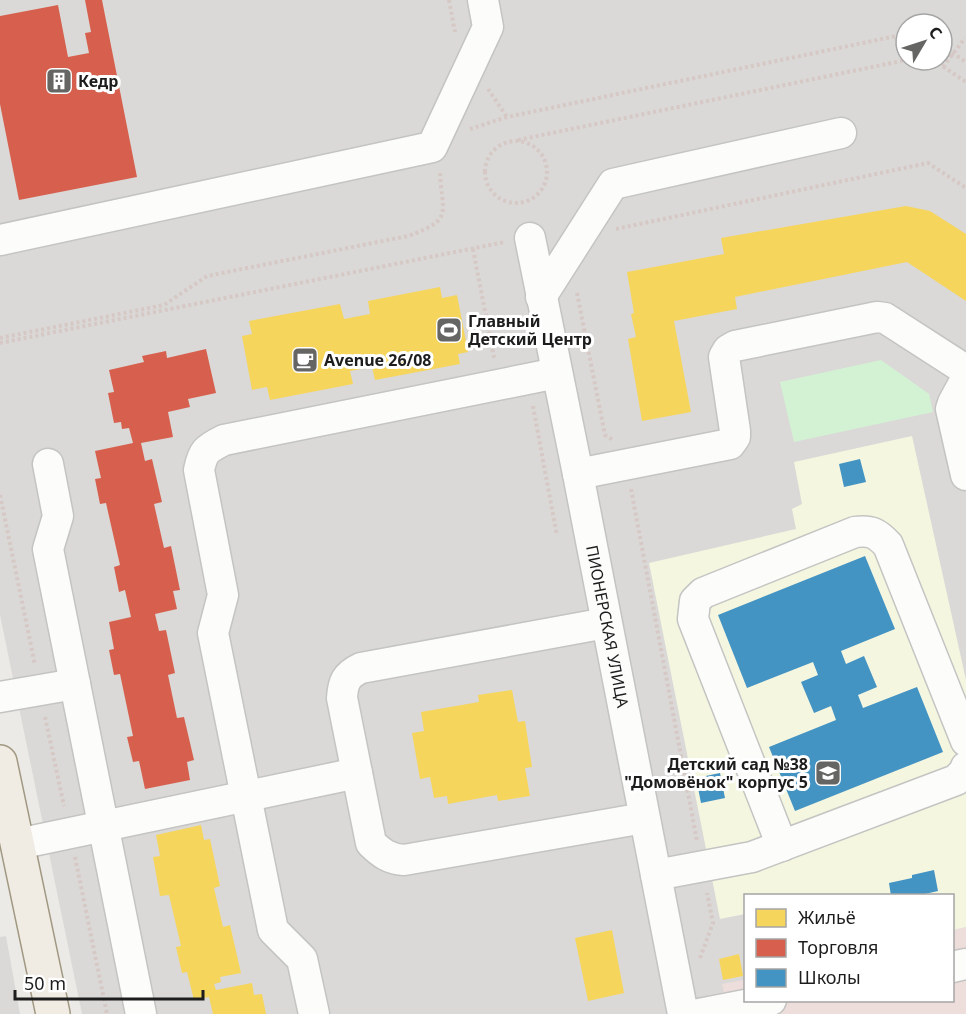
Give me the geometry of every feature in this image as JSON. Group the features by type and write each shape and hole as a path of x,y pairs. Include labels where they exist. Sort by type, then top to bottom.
{"main road":[{"path":"0,762 53,1014"}],"street":[{"path":"0,240 432,147 486,14"},
{"path":"541,297 612,184 841,133"},
{"name":"ПИОНЕРСКАЯ УЛИЦА","path":"530,238 683,1014"},
{"path":"578,474 730,444 735,437 735,431 724,357 728,350 735,346 877,317 885,318 962,367 966,377 951,409 966,475"},
{"path":"314,1014 302,959 273,930 213,633 223,595 199,470 202,455 210,447 224,440 557,373"},
{"path":"48,464 58,516 48,549 141,1014"},
{"path":"782,846 693,619 695,601 703,593 855,532 867,531 879,534 888,545 966,741"},
{"path":"606,622 361,668 351,673 343,683 342,698 371,843 391,859 404,860 644,818"},
{"path":"0,697 75,684"},
{"path":"656,875 752,857 956,780 966,767"},
{"path":"18,844 357,773"},
{"path":"699,1014 761,1002"}],"path":[{"path":"468,130 507,117 894,36"},
{"path":"954,53 966,38"},
{"path":"518,140 534,145 540,151 545,157 548,174 543,189 531,200 514,204 499,198 488,186 484,170 489,154 502,143 894,62"},
{"path":"951,72 966,82"},
{"path":"612,229 928,163 966,188"},
{"path":"0,338 164,305 207,276 408,236 433,226 440,219 444,209 441,164"},
{"path":"0,343 530,238"},
{"path":"473,249 499,385"},
{"path":"577,292 605,435 622,445 712,923 697,965"},
{"path":"528,379 557,536"},
{"path":"0,495 107,1014"}],"shaded area":[{"path":"0,0 966,0 966,1014 82,1014 0,615"},
{"name":"Детский сад №38 \"Домовёнок\" корпус 5","path":"912,436 966,680 966,927 954,930 954,894 744,894 744,914 720,919 649,563 796,529 792,509 802,504 794,462"},
{"path":"966,927 966,1014 712,1014 709,995 724,992 722,984 744,980 744,1002 954,1002 954,930"},
{"path":"6,936 20,1014 0,1014 0,937"}],"green space":[{"path":"881,360 929,394 933,412 794,442 780,382"}],"building: Жильё":[{"path":"906,206 930,211 966,234 966,301 907,262 735,297 737,309 674,321 691,412 642,421 628,339 636,337 627,272 724,254 721,238"},
{"path":"440,287 442,298 457,295 468,352 458,354 460,364 375,380 372,367 350,371 353,384 270,400 267,387 252,390 242,336 252,334 249,321 340,304 344,319 370,314 368,301"},
{"path":"512,690 518,722 525,721 532,767 525,768 530,796 498,801 497,795 448,804 447,796 434,798 430,777 420,779 412,733 424,731 421,712 479,702 478,695"},
{"path":"201,825 204,840 210,839 220,886 214,888 223,927 230,925 241,973 220,977 221,982 214,984 216,990 252,983 254,995 262,994 266,1014 213,1014 209,997 194,1000 187,972 182,973 176,947 181,946 169,895 160,896 153,857 160,856 156,835"},
{"path":"612,930 624,993 588,1001 575,938"},
{"path":"739,954 743,976 723,980 719,959"}],"building: Торговля":[{"name":"Кедр","path":"85,0 102,0 137,177 19,200 0,104 0,16 58,5 68,57 89,53 85,33 91,32"},
{"path":"206,349 216,393 188,399 190,407 168,412 173,437 141,443 145,461 152,459 162,502 154,504 164,548 171,546 180,590 173,591 177,609 155,614 159,631 166,630 175,673 168,675 177,718 184,717 194,760 187,762 190,780 145,789 139,761 133,762 127,737 133,736 120,674 114,675 109,650 114,649 109,622 131,617 125,590 119,592 114,567 120,565 106,503 100,504 95,479 101,478 95,451 133,443 129,428 122,429 121,422 114,423 108,393 114,392 109,370 144,362 142,356 166,351 167,358"}],"building: Школы":[{"path":"860,459 866,482 844,487 839,464"},
{"path":"865,556 895,629 841,651 846,664 864,656 877,687 858,695 863,708 917,687 943,752 795,811 769,747 836,720 831,706 814,713 801,682 818,675 813,662 747,688 718,615"},
{"path":"720,773 725,798 701,803 696,778"},
{"path":"934,870 938,891 925,894 891,894 889,883 912,878 912,875"}],"place":[{"name":"Кедр","path":"59,81"},
{"name":"Главный Детский Центр","path":"449,330"},
{"name":"Avenue 26/08","path":"305,360"},
{"name":"Детский сад №38 \"Домовёнок\" корпус 5","path":"828,773"}]}
